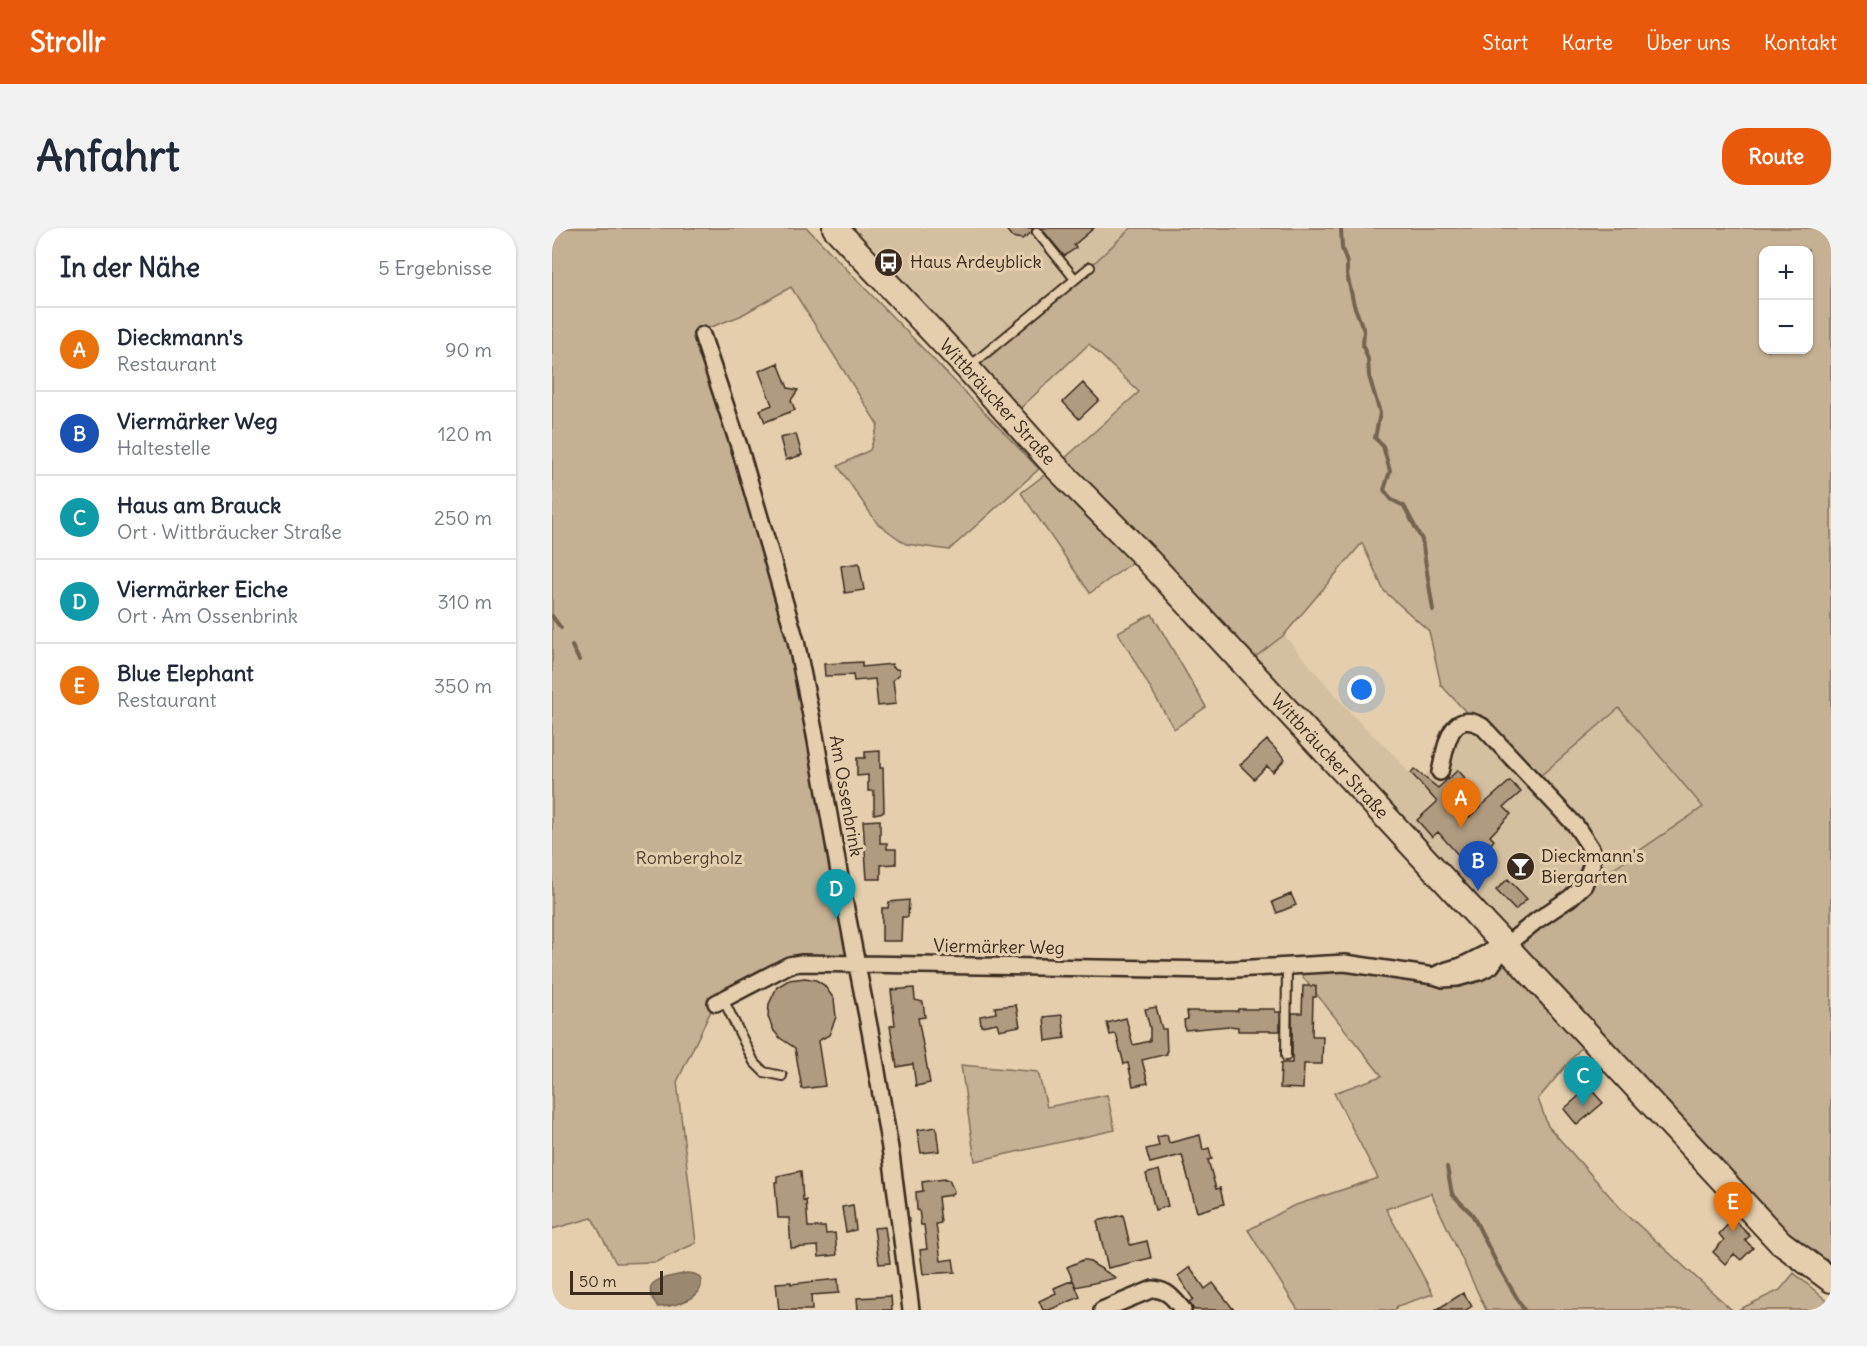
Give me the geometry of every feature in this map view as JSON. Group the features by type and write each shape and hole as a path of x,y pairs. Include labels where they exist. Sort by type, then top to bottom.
{"main road":[{"name":"Wittbräucker Straße","path":"835,228 1151,563 1780,1242 1831,1280"}],"street":[{"name":"Am Ossenbrink","path":"702,335 743,460 796,641 816,735 891,1154 911,1310"},
{"name":"Viermärker Weg","path":"719,1001 794,964 1217,970 1346,963 1443,979 1479,972 1491,966 1505,946 1584,885 1592,864 1592,850 1567,810 1482,726 1471,720 1461,722 1452,730 1440,772"},
{"path":"1102,1310 1153,1289 1162,1289 1172,1296 1183,1310"}],"lane":[{"path":"1037,232 1076,279"},
{"path":"968,368 1090,267"},
{"path":"1286,1056 1287,966"},
{"path":"719,1001 754,1062 764,1072 782,1076"}],"shaded area":[{"path":"835,228 1131,228 1090,267 967,368"},
{"path":"1284,635 1353,716 1395,756 1418,783 1433,767 1444,734 1465,711 1539,777 1619,708 1703,808 1570,898 1505,946 1245,665"},
{"path":"687,1273 695,1274 701,1279 701,1287 697,1293 682,1302 658,1307 650,1289 653,1284 664,1278"}],"green space":[{"name":"Rombergholz","path":"552,228 807,228 1039,469 949,550 906,544 877,523 838,466 870,450 878,425 791,287 740,316 695,333 737,454 779,602 809,733 831,872 849,958 788,967 718,996 677,1082 696,1243 656,1262 616,1263 592,1218 552,1229"},
{"path":"1131,228 1831,228 1831,1280 1590,1037 1538,1099 1548,1126 1623,1211 1732,1310 1486,1310 1431,1193 1386,1209 1433,1294 1397,1306 1395,1310 1298,1310 1248,1230 1293,1206 1378,1178 1334,1093 1382,1076 1294,966 1443,979 1570,898 1703,807 1619,708 1539,777 1465,711 1441,685 1429,631 1384,591 1362,543 1284,635 1245,665 1143,555 1090,593 1021,493 1056,466 1139,392 1089,344 1011,417 967,368 1090,267"},
{"path":"1152,614 1206,707 1174,729 1118,632"},
{"path":"961,1065 1038,1072 1047,1107 1107,1095 1115,1130 975,1161"},
{"path":"1794,1273 1831,1304 1831,1310 1738,1310 1780,1290"}],"building":[{"path":"1005,228 1033,228 1031,233 1022,239 1012,237"},
{"path":"1041,228 1094,228 1074,245 1076,248 1064,256"},
{"path":"778,363 788,388 798,390 791,400 795,410 765,422 760,410 772,405 759,371"},
{"path":"1083,383 1099,400 1079,419 1063,402"},
{"path":"796,434 802,455 786,460 780,438"},
{"path":"859,563 864,590 845,593 841,566"},
{"path":"862,662 862,667 892,664 892,667 899,670 899,675 893,680 896,704 878,706 875,679 854,681 853,675 825,676 824,664"},
{"path":"1267,740 1285,759 1273,772 1267,766 1254,779 1240,765"},
{"path":"880,751 880,768 883,768 884,812 874,814 874,791 868,791 868,775 857,776 857,758 865,758 865,752"},
{"path":"1414,769 1438,788 1458,770 1465,778 1448,793 1469,817 1510,781 1521,792 1504,807 1511,814 1490,836 1494,840 1489,847 1492,851 1486,857 1495,866 1485,876 1471,861 1467,865 1438,832 1432,837 1417,820 1437,802 1411,773"},
{"path":"880,820 880,843 887,843 887,849 896,849 896,864 881,865 881,879 867,879 863,821"},
{"path":"1508,879 1527,899 1515,910 1496,890"},
{"path":"1291,894 1296,905 1277,913 1272,902"},
{"path":"909,900 908,917 902,917 901,941 882,941 882,908 888,908 889,902"},
{"path":"805,978 816,980 824,985 834,999 836,1017 829,1035 818,1041 825,1086 802,1089 795,1048 780,1038 768,1017 769,1004 777,987 789,980"},
{"path":"1303,986 1316,986 1316,997 1313,997 1312,1036 1323,1036 1322,1064 1304,1064 1303,1089 1280,1088 1281,1063 1292,1063 1292,1013 1302,1013"},
{"path":"914,988 915,1000 923,1002 925,1017 918,1018 930,1083 916,1086 913,1064 897,1067 890,1026 895,1025 891,990"},
{"path":"1016,1005 1020,1026 999,1030 997,1023 981,1026 980,1016 996,1013 995,1007"},
{"path":"1156,1007 1162,1029 1166,1029 1167,1054 1142,1060 1148,1083 1133,1086 1128,1063 1124,1064 1116,1034 1110,1035 1107,1023 1126,1018 1133,1045 1150,1041 1150,1028 1145,1009"},
{"path":"1238,1009 1275,1009 1275,1012 1280,1012 1280,1031 1238,1031 1238,1027 1229,1026 1185,1030 1184,1020 1188,1019 1187,1011 1238,1011"},
{"path":"1062,1015 1065,1038 1046,1041 1044,1017"},
{"path":"1589,1087 1603,1103 1577,1125 1564,1109"},
{"path":"936,1127 939,1151 921,1153 917,1130"},
{"path":"1167,1135 1169,1143 1200,1135 1203,1150 1209,1148 1212,1159 1208,1160 1216,1189 1220,1188 1224,1204 1197,1212 1182,1155 1150,1163 1146,1149 1159,1146 1157,1137"},
{"path":"1159,1170 1168,1206 1155,1210 1146,1174"},
{"path":"801,1171 808,1227 825,1227 826,1234 835,1233 837,1255 819,1257 818,1246 791,1248 789,1218 778,1218 775,1182 777,1182 777,1176"},
{"path":"949,1180 954,1191 951,1195 938,1197 941,1223 936,1224 941,1261 953,1259 955,1272 923,1274 920,1250 927,1249 924,1225 921,1225 919,1210 917,1210 916,1192 923,1191 922,1182"},
{"path":"853,1205 856,1230 846,1232 842,1207"},
{"path":"1123,1215 1130,1245 1147,1241 1151,1258 1108,1268 1097,1221"},
{"path":"1733,1219 1750,1236 1745,1240 1753,1248 1741,1260 1734,1254 1725,1264 1713,1252 1724,1240 1719,1234"},
{"path":"885,1227 890,1263 879,1264 874,1228"},
{"path":"1087,1260 1116,1278 1076,1287 1067,1267"},
{"path":"1190,1267 1205,1289 1213,1283 1234,1310 1194,1310 1189,1302 1193,1299 1178,1276"},
{"path":"838,1279 839,1293 811,1295 812,1310 779,1310 776,1283 791,1282 791,1284"},
{"path":"1073,1280 1080,1297 1049,1310 1043,1310 1039,1301 1056,1293 1054,1288"},
{"path":"1463,1293 1472,1306 1466,1310 1436,1310"},
{"path":"891,1296 892,1310 858,1310 857,1298"}],"waterway":[{"path":"1341,228 1347,274 1354,305 1364,331 1363,346 1380,413 1375,438 1383,446 1390,471 1384,490 1392,500 1404,506 1422,540 1433,610"},
{"path":"552,616 561,628"},
{"path":"572,646 579,660"},
{"path":"1447,1167 1452,1194 1472,1214 1497,1264 1524,1310"}],"place":[{"name":"Haus Ardeyblick","path":"889,262"},
{"name":"Dieckmann's","path":"1461,828"},
{"name":"Dieckmann's Biergarten","path":"1520,866"},
{"name":"Viermärker Weg","path":"1478,891"},
{"name":"Viermärker Eiche","path":"836,919"},
{"name":"Haus am Brauck","path":"1583,1106"},
{"name":"Blue Elephant","path":"1733,1232"}]}
